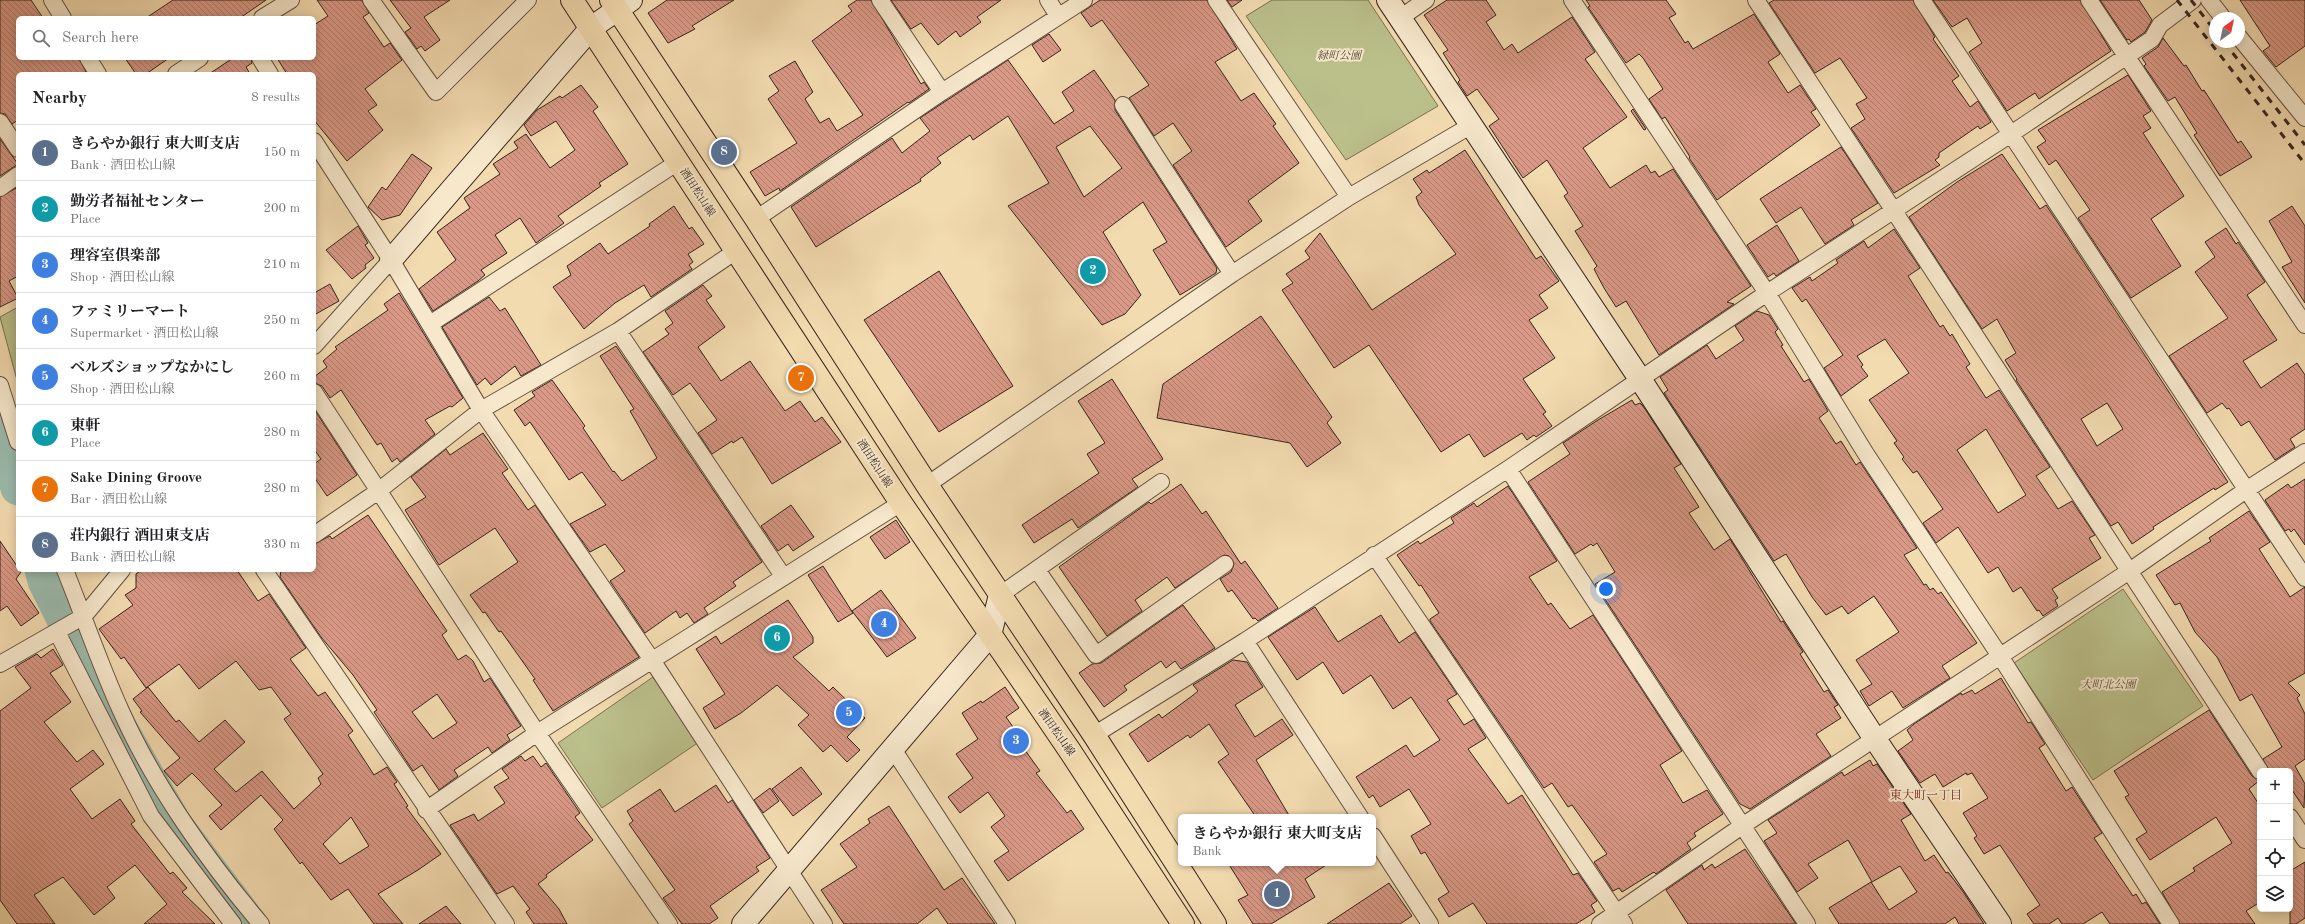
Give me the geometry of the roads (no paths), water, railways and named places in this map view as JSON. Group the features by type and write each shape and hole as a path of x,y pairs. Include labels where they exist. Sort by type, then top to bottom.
{"main road":[{"name":"酒田松山線","path":"572,0 901,503 1070,750 1183,924"},
{"path":"620,3 756,219 927,485 1094,735 1215,924"}],"street":[{"path":"52,0 62,16"},
{"path":"265,16 291,0"},
{"path":"371,0 436,92 528,0"},
{"path":"880,0 942,92"},
{"path":"1048,0 1058,16"},
{"path":"756,219 942,92 1084,0"},
{"path":"1216,0 1349,197"},
{"path":"1388,0 1470,126 1640,379 1875,739 2000,924"},
{"path":"1400,18 1426,0"},
{"path":"1572,0 1767,293 1866,454 2000,656 2171,924"},
{"path":"1756,0 2131,570 2258,768"},
{"path":"1922,0 2305,578"},
{"path":"2089,0 2305,325"},
{"path":"1094,735 1245,641 1374,555 1508,469 1767,293 2011,134 2152,39 2160,25 2193,0"},
{"path":"2209,0 2219,12"},
{"path":"316,344 391,260 591,28 620,3"},
{"path":"2245,44 2305,118"},
{"path":"89,60 97,72"},
{"path":"179,72 197,60"},
{"path":"261,60 269,72"},
{"path":"1123,105 1232,274"},
{"path":"0,122 16,146"},
{"path":"927,485 1232,274 1349,197 1470,126"},
{"path":"316,144 391,260 481,410 652,660 824,924"},
{"path":"430,324 678,162"},
{"path":"0,188 16,176"},
{"path":"316,534 377,492 481,410 618,331 736,251"},
{"path":"618,331 783,576"},
{"path":"0,385 16,436"},
{"path":"316,395 377,492 537,733 669,924"},
{"path":"1600,924 1620,919 1742,826 2131,570 2246,490 2305,452"},
{"path":"1508,469 1807,924"},
{"path":"742,924 990,635 1000,595 1161,482"},
{"path":"426,810 537,733 783,576 901,503"},
{"path":"1374,555 1620,919"},
{"path":"1036,570 1096,655 1226,564"},
{"path":"66,572 121,712 156,776 220,876 261,924"},
{"path":"0,664 84,616 120,572"},
{"path":"265,572 426,810 506,924"},
{"path":"57,632 151,816 233,924"},
{"path":"1245,641 1358,814"},
{"path":"893,748 1007,924"},
{"path":"2293,822 2305,840"},
{"path":"1376,841 1430,924"}],"waterway":[{"path":"0,427 16,481"},
{"path":"43,572 45,581 109,709 174,823 250,924"}],"railway":[{"path":"2177,0 2305,164"},
{"path":"2191,0 2209,23"},
{"path":"2229,48 2305,145"}],"place":[{"name":"荘内銀行 酒田東支店","path":"724,152"},
{"name":"勤労者福祉センター","path":"1093,271"},
{"name":"Sake Dining Groove","path":"801,378"},
{"name":"ファミリーマート","path":"884,624"},
{"name":"東軒","path":"777,638"},
{"name":"ベルズショップなかにし","path":"849,713"},
{"name":"理容室倶楽部","path":"1016,741"},
{"name":"きらやか銀行 東大町支店","path":"1277,894"}],"district":[{"name":"東大町一丁目","path":"1926,795"}],"park label":[{"name":"緑町公園","path":"1339,55"},
{"name":"大町北公園","path":"2108,684"}]}
